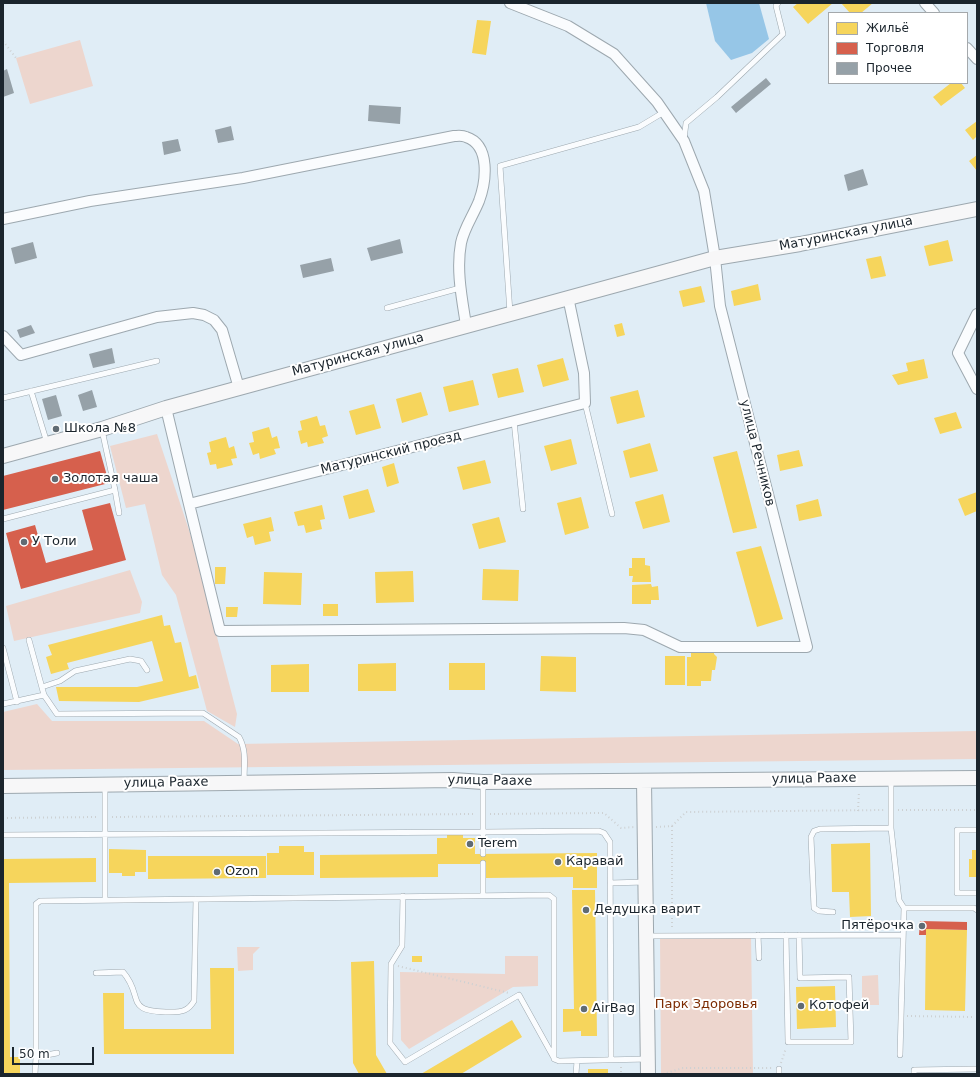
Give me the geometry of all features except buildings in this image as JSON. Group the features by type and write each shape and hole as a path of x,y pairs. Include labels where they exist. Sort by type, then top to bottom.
{"street":[{"path":"510,3 568,26 614,54 658,102 684,141 704,191 715,258"},
{"path":"925,3 933,12"},
{"path":"968,49 977,59"},
{"path":"3,219 90,202 244,178 454,136 466,136 476,143 482,152 485,168 484,183 479,201 469,221 461,245 460,288 466,325"},
{"name":"Матуринская улица","path":"3,456 102,429 166,408 715,258 800,244 977,209"},
{"name":"улица Речников","path":"189,504 220,631 624,628 644,630 680,646 808,646 720,306 715,258"},
{"path":"568,297 584,373 585,403"},
{"path":"3,336 21,355 157,316 193,313 204,315 214,320 222,330 239,388"},
{"path":"977,314 958,353 977,389"},
{"name":"Матуринский проезд","path":"189,504 585,403"},
{"path":"166,408 189,504"},
{"name":"улица Раахе","path":"3,786 453,780 483,782 891,777 977,778"},
{"path":"644,781 648,1074"}],"lane":[{"path":"684,141 686,123 717,97 783,34 776,6 778,3"},
{"path":"510,313 500,166 639,127 664,112"},
{"path":"387,308 460,288"},
{"path":"3,398 157,361"},
{"path":"31,391 47,444"},
{"path":"585,403 612,514"},
{"path":"514,421 523,509"},
{"path":"102,429 119,513"},
{"path":"3,519 115,490"},
{"path":"29,640 44,695 56,714 203,713 239,738 242,742 245,751 244,783"},
{"path":"3,648 17,702"},
{"path":"42,687 60,681 75,671 130,659 141,661 147,670"},
{"path":"3,704 44,695"},
{"path":"891,777 891,828 899,900 904,908 900,1055"},
{"path":"483,782 483,854"},
{"path":"104,899 105,784"},
{"path":"833,912 819,911 814,908 811,837 814,831 891,828"},
{"path":"977,830 957,830 957,893 977,893"},
{"path":"3,835 599,831 604,833 610,842 611,1059"},
{"path":"483,863 483,896"},
{"path":"610,883 646,882"},
{"path":"35,1074 36,904 40,901 104,899 549,895 554,899 554,1059"},
{"path":"404,896 402,946 392,964 390,1043 405,1062 520,995 554,1059 559,1061 577,1061 648,1058"},
{"path":"96,974 123,972 128,978 137,1002 144,1009 150,1012 182,1012 190,1008 194,1001 196,899"},
{"path":"904,908 974,908 977,910"},
{"path":"758,935 759,958"},
{"path":"786,935 788,1042 851,1042 849,977 800,978 799,935"},
{"path":"646,936 903,935"},
{"path":"36,1057 57,1053"},
{"path":"576,1074 577,1061"},
{"path":"914,1074 914,1070 977,1068"}],"path":[{"path":"3,41 16,58"},
{"path":"3,818 604,813 620,828 672,826 686,812 977,810"},
{"path":"672,826 672,936"},
{"path":"392,964 520,995"},
{"path":"901,1010 906,1016 974,1018"},
{"path":"663,1074 683,1068 779,1071 788,1042"}],"green space":[{"path":"80,40 93,86 30,104 16,58"},
{"path":"157,434 190,533 237,714 235,727 207,711 176,595 162,575 145,504 126,508 110,446"},
{"path":"130,570 142,602 140,613 14,641 6,606"},
{"path":"37,704 52,721 204,721 238,744 977,731 977,759 3,770 3,712"},
{"name":"Парк Здоровья","path":"751,935 753,1074 661,1074 660,936"},
{"path":"237,947 260,947 253,954 253,970 238,971"},
{"path":"505,956 538,956 538,986 513,987 409,1049 401,1040 400,972 505,974"},
{"path":"878,975 879,1005 862,1005 862,976"}],"water":[{"path":"706,3 759,3 769,39 752,53 731,60 715,41"}],"place":[{"name":"Школа №8","path":"56,429"},
{"name":"Золотая чаша","path":"55,479"},
{"name":"У Толи","path":"24,542"},
{"name":"Terem","path":"470,844"},
{"name":"Каравай","path":"558,862"},
{"name":"Ozon","path":"217,872"},
{"name":"Дедушка варит","path":"586,910"},
{"name":"Пятёрочка","path":"922,926"},
{"name":"Котофей","path":"801,1006"},
{"name":"AirBag","path":"584,1009"}]}
